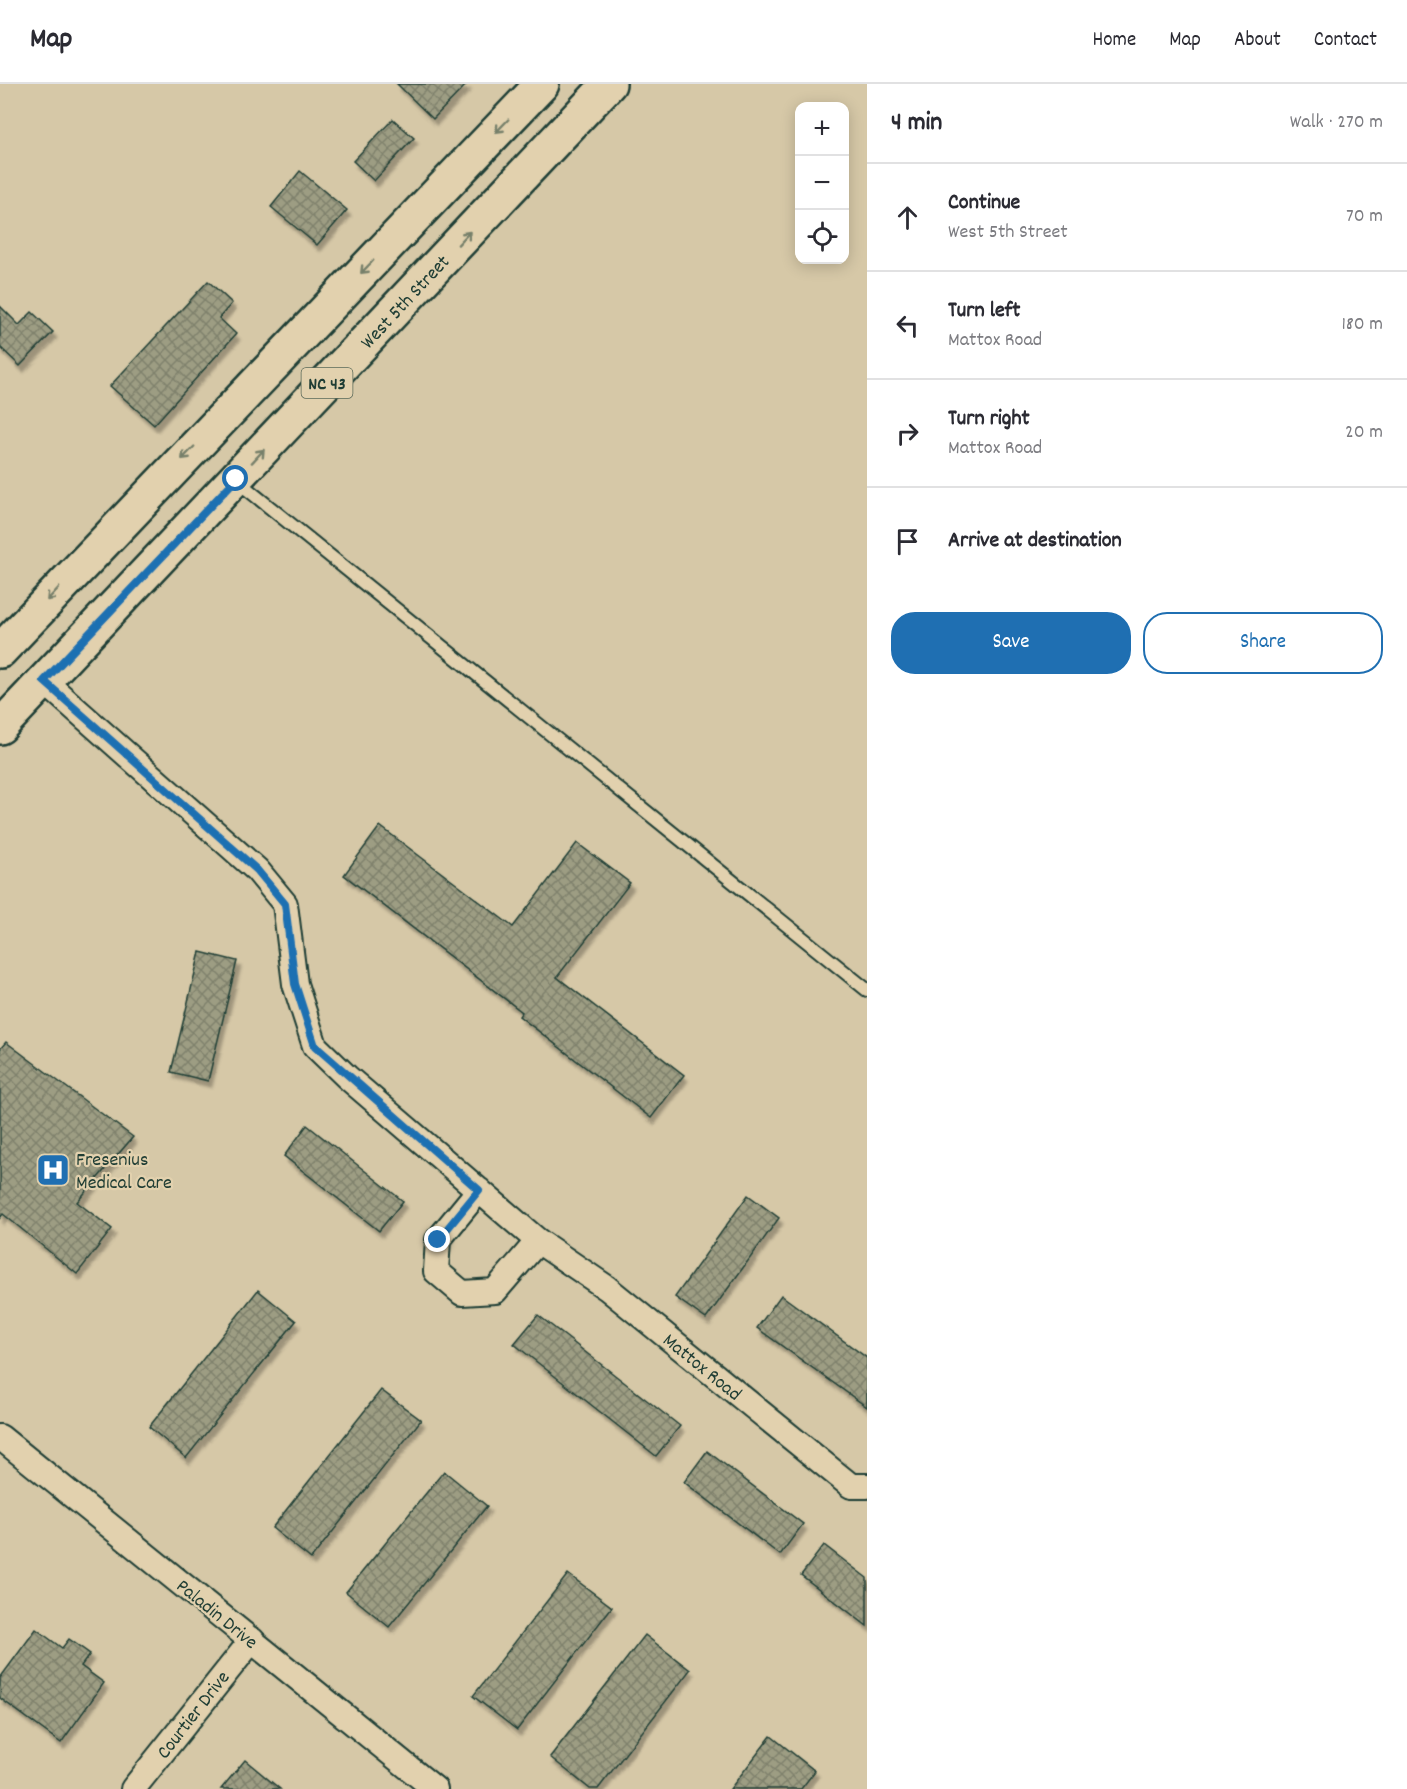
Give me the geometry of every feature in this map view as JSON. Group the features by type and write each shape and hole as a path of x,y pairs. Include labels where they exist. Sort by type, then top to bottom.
{"main road":[{"name":"NC 43","path":"0,651 542,84"},
{"name":"West 5th Street","path":"0,728 609,84"}],"street":[{"name":"Mattox Road","path":"44,681 257,870 285,904 295,984 315,1046 538,1241 607,1288 851,1486 867,1486"},
{"path":"479,1190 438,1240 436,1271 462,1293 495,1291 538,1241"},
{"name":"Paladin Drive","path":"0,1437 435,1789"},
{"name":"Courtier Drive","path":"133,1789 252,1640"}],"lane":[{"path":"236,479 867,990"}],"building":[{"path":"397,84 467,84 433,119"},
{"path":"393,119 414,138 374,181 353,161"},
{"path":"300,171 347,210 317,245 271,207"},
{"path":"208,281 232,303 219,318 236,334 154,425 110,386"},
{"path":"0,306 19,325 32,312 53,332 20,366 0,347"},
{"path":"380,826 513,927 577,843 630,883 557,977 684,1075 651,1118 519,1016 522,1012 344,875"},
{"path":"200,952 237,961 208,1081 171,1072"},
{"name":"Fresenius Medical Care","path":"6,1042 133,1137 77,1202 112,1229 77,1274 3,1214 0,1218 0,1049"},
{"path":"307,1125 403,1201 379,1231 284,1156"},
{"path":"748,1195 779,1218 706,1319 675,1297"},
{"path":"258,1290 296,1321 186,1458 149,1427"},
{"path":"781,1295 867,1358 867,1407 757,1328"},
{"path":"538,1315 680,1426 656,1456 514,1344"},
{"path":"381,1390 421,1420 311,1559 272,1528"},
{"path":"707,1451 803,1524 780,1555 684,1482"},
{"path":"444,1471 487,1506 389,1627 346,1592"},
{"path":"824,1545 867,1578 867,1626 801,1575"},
{"path":"568,1574 612,1607 517,1730 473,1696"},
{"path":"36,1629 62,1648 69,1639 90,1654 81,1666 104,1683 61,1743 0,1698 0,1678"},
{"path":"645,1635 690,1670 598,1789 590,1789 550,1757"},
{"path":"771,1736 815,1771 801,1789 730,1789"},
{"path":"245,1760 280,1789 221,1789"}],"place":[{"name":"Fresenius Medical Care","path":"53,1170"}],"route":[{"path":"236,479 44,681 257,870 285,904 295,984 315,1046 347,1077 479,1190 438,1240"}]}
